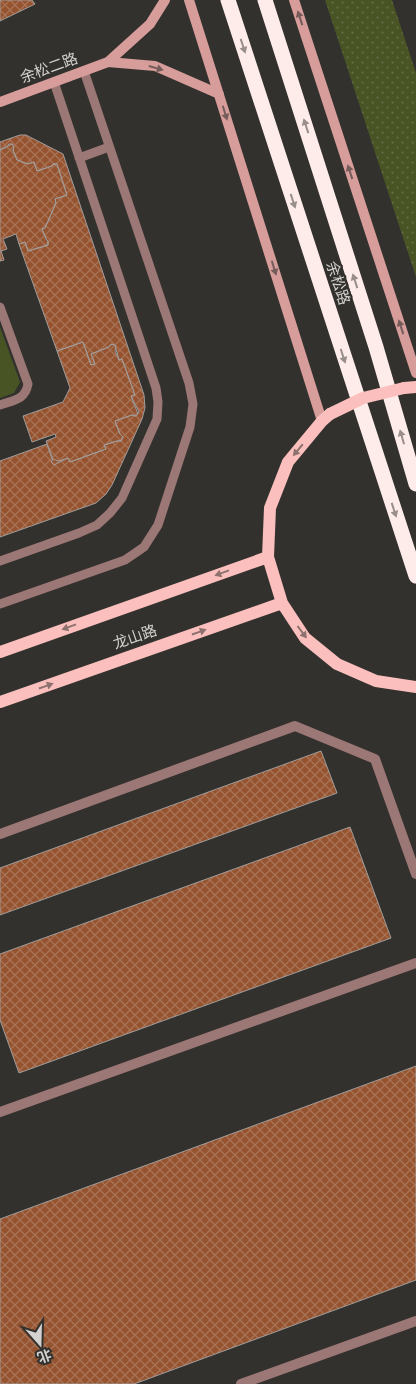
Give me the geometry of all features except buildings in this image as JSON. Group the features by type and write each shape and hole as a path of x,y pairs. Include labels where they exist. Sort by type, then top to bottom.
{"highway":[{"name":"余松路","path":"228,0 416,576"},
{"name":"余松路","path":"265,0 376,347 416,484"}],"main road":[{"path":"108,62 150,24 165,0"},
{"path":"189,0 326,418"},
{"path":"294,0 416,373"},
{"path":"108,62 155,66 219,94"},
{"name":"余松二路","path":"0,102 108,62"},
{"path":"410,388 363,398 326,418 288,462 270,508 268,557 282,603 305,638 337,664 376,681 416,687"},
{"name":"龙山路","path":"0,652 268,557"},
{"name":"龙山路","path":"0,702 282,603"}],"street":[{"path":"0,834 296,726 375,759 416,874"},
{"path":"0,1112 416,963"},
{"path":"241,1384 416,1321"}],"lane":[{"path":"0,604 125,560 144,547 158,525 190,427 193,404 189,383 84,71"},
{"path":"0,561 79,533 96,525 103,519 122,498 157,419 158,402 156,388 54,82"},
{"path":"79,158 109,147"},
{"path":"0,307 28,384 27,393 20,398 0,405"}],"green space":[{"path":"325,0 392,0 416,73 416,277"},
{"path":"0,327 20,382 14,393 0,398"}]}
